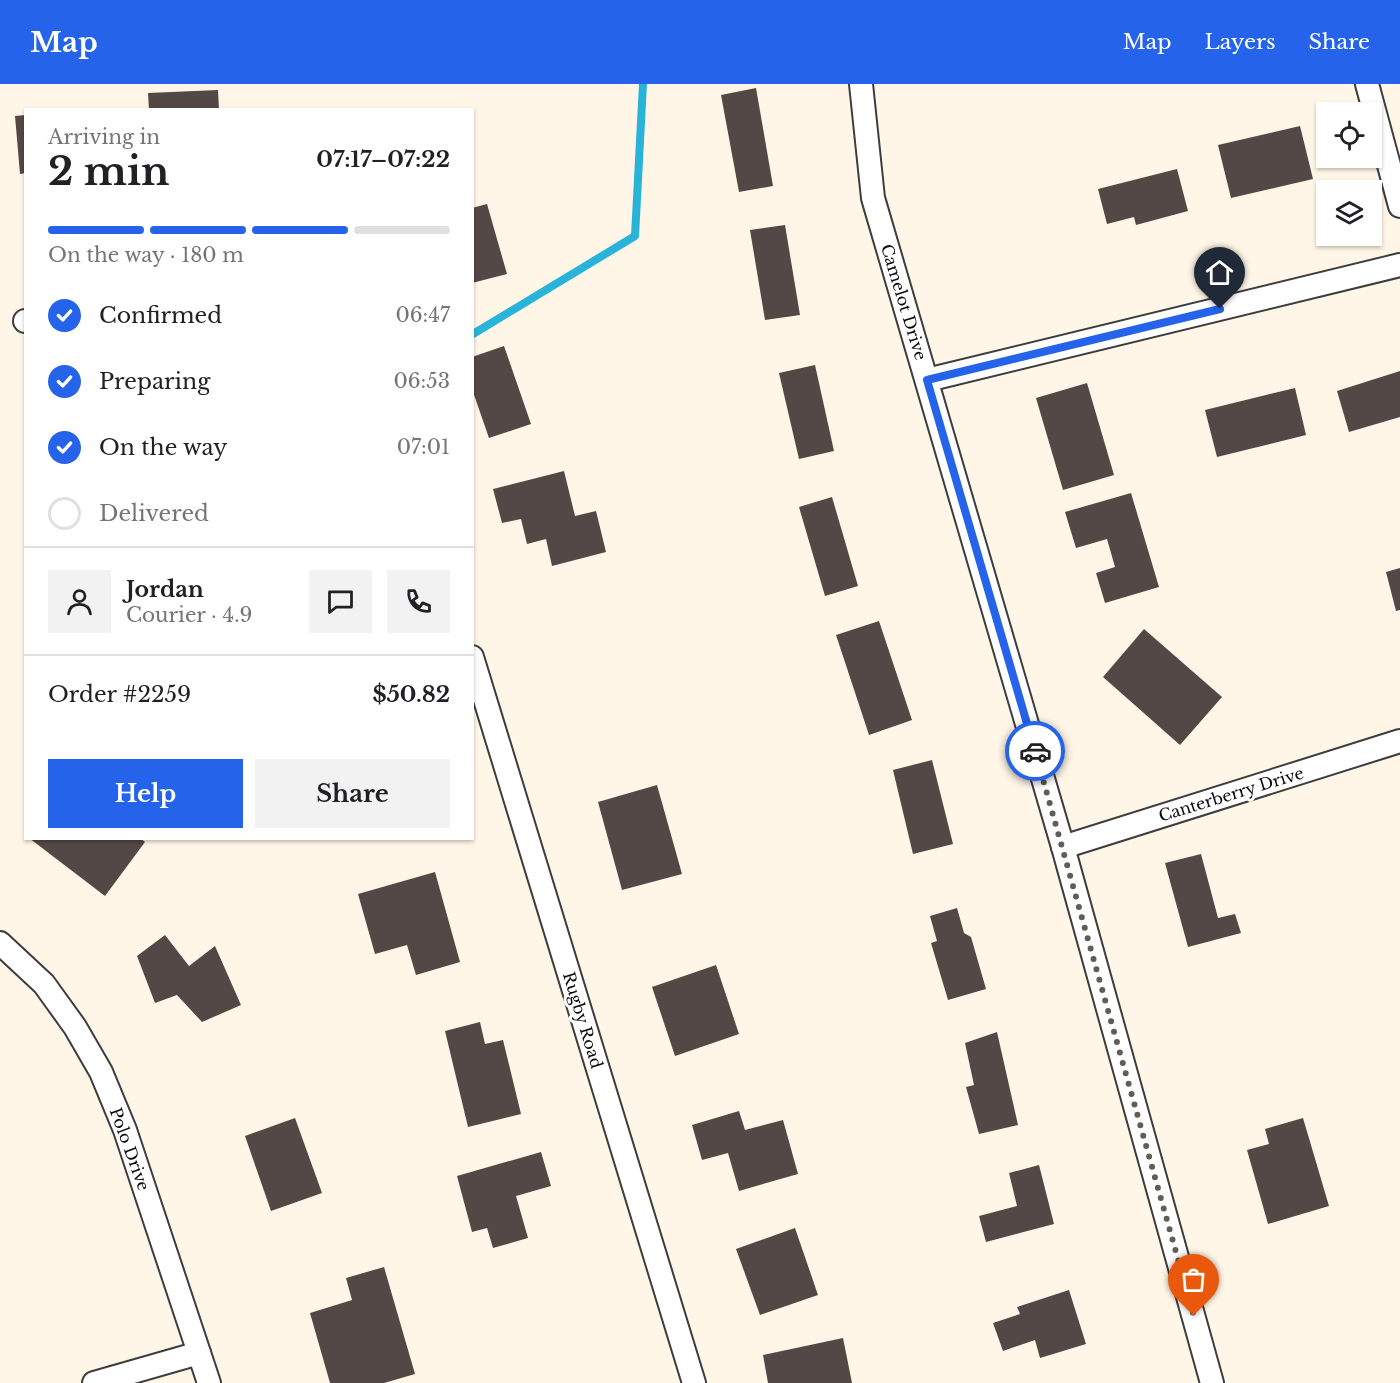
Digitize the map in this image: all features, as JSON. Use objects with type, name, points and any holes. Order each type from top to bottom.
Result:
[{"type":"street","name":"Camelot Drive","points":[[861,84],[873,198],[1062,847],[1212,1383]]},
{"type":"street","points":[[1367,84],[1400,206]]},
{"type":"street","points":[[927,380],[1400,265]]},
{"type":"street","name":"Rugby Road","points":[[474,664],[694,1383]]},
{"type":"street","name":"Canterberry Drive","points":[[1062,847],[1400,741]]},
{"type":"street","name":"Polo Drive","points":[[0,943],[44,984],[75,1027],[100,1072],[125,1130],[209,1383]]},
{"type":"street","points":[[94,1383],[199,1353]]},
{"type":"building","points":[[756,88],[773,186],[739,192],[721,95]]},
{"type":"building","points":[[218,90],[219,108],[149,108],[148,93]]},
{"type":"building","points":[[24,115],[24,173],[20,174],[15,116]]},
{"type":"building","points":[[1300,126],[1313,179],[1231,198],[1218,145]]},
{"type":"building","points":[[1177,169],[1188,211],[1136,225],[1134,217],[1107,224],[1098,189]]},
{"type":"building","points":[[487,204],[507,274],[474,282],[474,207]]},
{"type":"building","points":[[785,225],[800,315],[765,320],[750,230]]},
{"type":"building","points":[[504,346],[531,424],[489,438],[474,395],[474,356]]},
{"type":"building","points":[[815,365],[834,451],[799,459],[779,373]]},
{"type":"building","points":[[1400,371],[1400,417],[1349,432],[1337,391]]},
{"type":"building","points":[[1087,383],[1114,475],[1063,490],[1036,398]]},
{"type":"building","points":[[1295,388],[1306,435],[1217,457],[1205,410]]},
{"type":"building","points":[[564,471],[575,516],[596,511],[606,552],[552,566],[546,539],[527,544],[521,519],[502,523],[493,489]]},
{"type":"building","points":[[1131,493],[1159,587],[1105,603],[1096,573],[1115,567],[1107,539],[1076,548],[1065,512]]},
{"type":"building","points":[[832,497],[858,586],[825,596],[799,507]]},
{"type":"building","points":[[1400,568],[1400,610],[1396,611],[1386,572]]},
{"type":"building","points":[[879,621],[912,720],[869,735],[836,635]]},
{"type":"building","points":[[1144,629],[1222,697],[1180,745],[1103,677]]},
{"type":"building","points":[[932,760],[953,844],[913,854],[893,770]]},
{"type":"building","points":[[657,785],[682,874],[622,890],[598,802]]},
{"type":"building","points":[[32,840],[142,840],[145,842],[105,896]]},
{"type":"building","points":[[1201,854],[1218,918],[1235,914],[1241,933],[1188,947],[1165,863]]},
{"type":"building","points":[[435,872],[460,962],[416,975],[407,945],[375,954],[358,894]]},
{"type":"building","points":[[957,908],[964,933],[971,937],[986,989],[948,1000],[931,943],[937,941],[930,916]]},
{"type":"building","points":[[165,935],[189,966],[215,946],[241,1005],[202,1022],[177,995],[155,1003],[137,956]]},
{"type":"building","points":[[716,965],[739,1034],[675,1056],[652,987]]},
{"type":"building","points":[[480,1022],[485,1044],[503,1040],[521,1114],[468,1127],[445,1031]]},
{"type":"building","points":[[997,1032],[1018,1125],[979,1134],[966,1087],[974,1085],[965,1043]]},
{"type":"building","points":[[739,1111],[745,1130],[783,1120],[798,1174],[739,1191],[728,1153],[702,1160],[692,1125]]},
{"type":"building","points":[[295,1118],[322,1193],[271,1211],[245,1136]]},
{"type":"building","points":[[1303,1118],[1329,1206],[1268,1224],[1247,1150],[1269,1144],[1265,1129]]},
{"type":"building","points":[[541,1152],[551,1186],[516,1196],[528,1238],[493,1248],[487,1228],[472,1232],[457,1176]]},
{"type":"building","points":[[1039,1165],[1054,1224],[986,1242],[979,1216],[1017,1206],[1009,1173]]},
{"type":"building","points":[[795,1228],[818,1295],[760,1315],[736,1249]]},
{"type":"building","points":[[384,1267],[415,1374],[384,1383],[330,1383],[310,1313],[352,1300],[346,1278]]},
{"type":"building","points":[[1069,1290],[1086,1344],[1040,1358],[1035,1340],[1003,1351],[993,1323],[1020,1314],[1017,1307]]},
{"type":"building","points":[[843,1338],[852,1383],[768,1383],[763,1355]]},
{"type":"waterway","points":[[474,333],[635,236],[643,84]]},
{"type":"way so far","points":[[1035,751],[1194,1316]]},
{"type":"route","points":[[1035,751],[927,380],[1220,309]]}]
